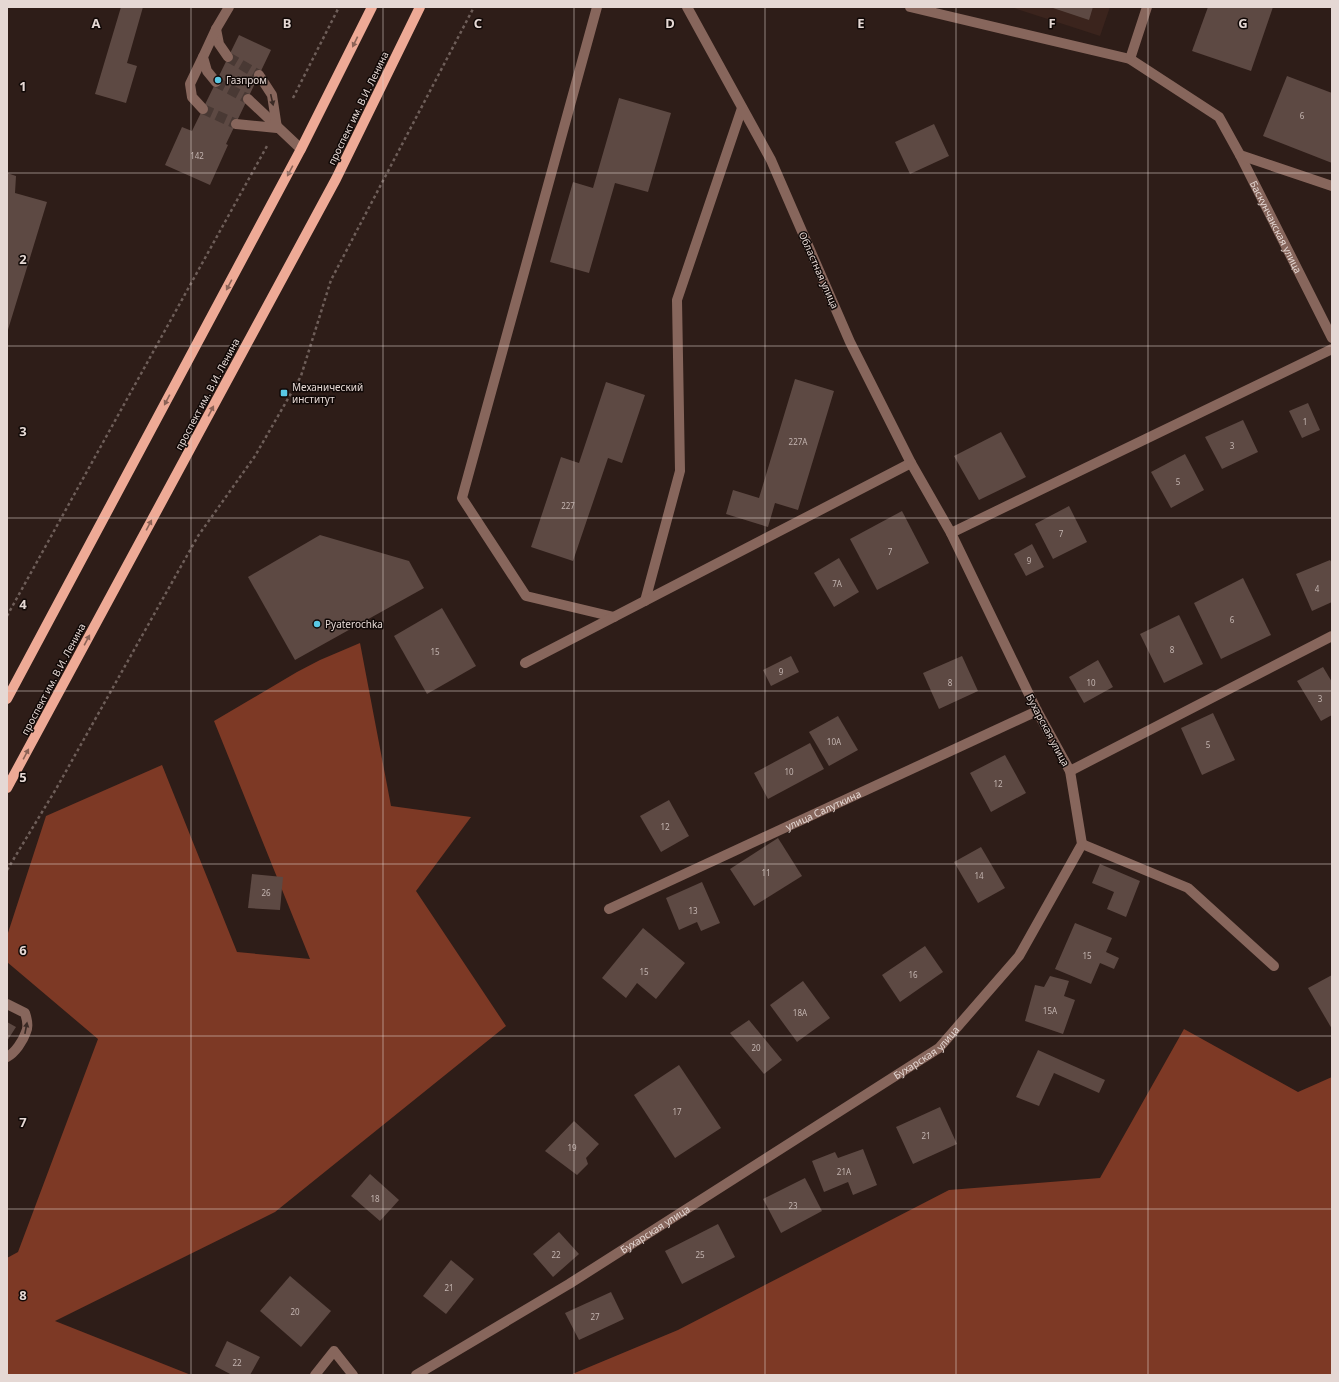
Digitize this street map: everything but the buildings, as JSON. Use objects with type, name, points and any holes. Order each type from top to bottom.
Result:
[{"type":"main road","points":[[7,699],[301,150],[372,7]]},
{"type":"main road","name":"проспект им. В.И. Ленина","points":[[7,788],[336,179],[420,7]]},
{"type":"street","points":[[203,108],[192,97],[190,84],[216,29],[229,7]]},
{"type":"street","points":[[598,7],[462,498],[526,596],[614,617]]},
{"type":"street","name":"Областная улица","points":[[687,7],[771,160],[850,342],[911,462],[951,533]]},
{"type":"street","points":[[910,7],[1130,59],[1147,7]]},
{"type":"street","points":[[216,29],[219,44],[228,57]]},
{"type":"street","points":[[203,57],[207,71],[216,82]]},
{"type":"street","name":"Баскунчакская улица","points":[[1130,59],[1219,117],[1240,155],[1332,338]]},
{"type":"street","points":[[259,75],[272,95],[277,128]]},
{"type":"street","points":[[248,99],[301,150]]},
{"type":"street","points":[[645,601],[680,471],[677,300],[742,108]]},
{"type":"street","points":[[236,124],[277,128]]},
{"type":"street","points":[[1240,155],[1332,186]]},
{"type":"street","points":[[951,533],[1332,350]]},
{"type":"street","points":[[526,663],[911,462]]},
{"type":"street","name":"Бухарская улица","points":[[416,1375],[569,1284],[939,1048],[1019,956],[1082,844],[1070,771],[1037,711],[951,533]]},
{"type":"street","points":[[1070,771],[1332,636]]},
{"type":"street","name":"улица Салуткина","points":[[609,909],[1037,711]]},
{"type":"street","points":[[1082,844],[1188,888],[1274,966]]},
{"type":"street","points":[[7,1004],[25,1013],[27,1031],[13,1054],[7,1057]]},
{"type":"street","points":[[315,1375],[334,1351],[353,1375]]},
{"type":"path","points":[[292,100],[338,7]]},
{"type":"path","points":[[7,870],[56,789],[198,536],[255,456],[301,376],[331,280],[474,7]]},
{"type":"path","points":[[7,616],[277,128]]},
{"type":"shaded area","points":[[1011,7],[1110,7],[1100,36]]},
{"type":"shaded area","points":[[360,643],[391,806],[471,817],[416,891],[506,1026],[275,1212],[55,1321],[191,1375],[7,1375],[7,1258],[18,1252],[98,1039],[7,962],[7,936],[46,816],[162,765],[237,952],[310,959],[214,721],[297,672],[320,660]]},
{"type":"shaded area","points":[[1184,1029],[1298,1092],[1332,1077],[1332,1375],[570,1375],[678,1330],[949,1190],[1100,1178]]},
{"type":"tunnel","points":[[228,57],[259,75]]},
{"type":"tunnel","points":[[216,82],[248,99]]},
{"type":"tunnel","points":[[203,109],[236,124]]},
{"type":"place","name":"Газпром","points":[[218,80]]},
{"type":"place","name":"Механический институт","points":[[284,393]]},
{"type":"place","name":"Pyaterochka","points":[[317,624]]}]
